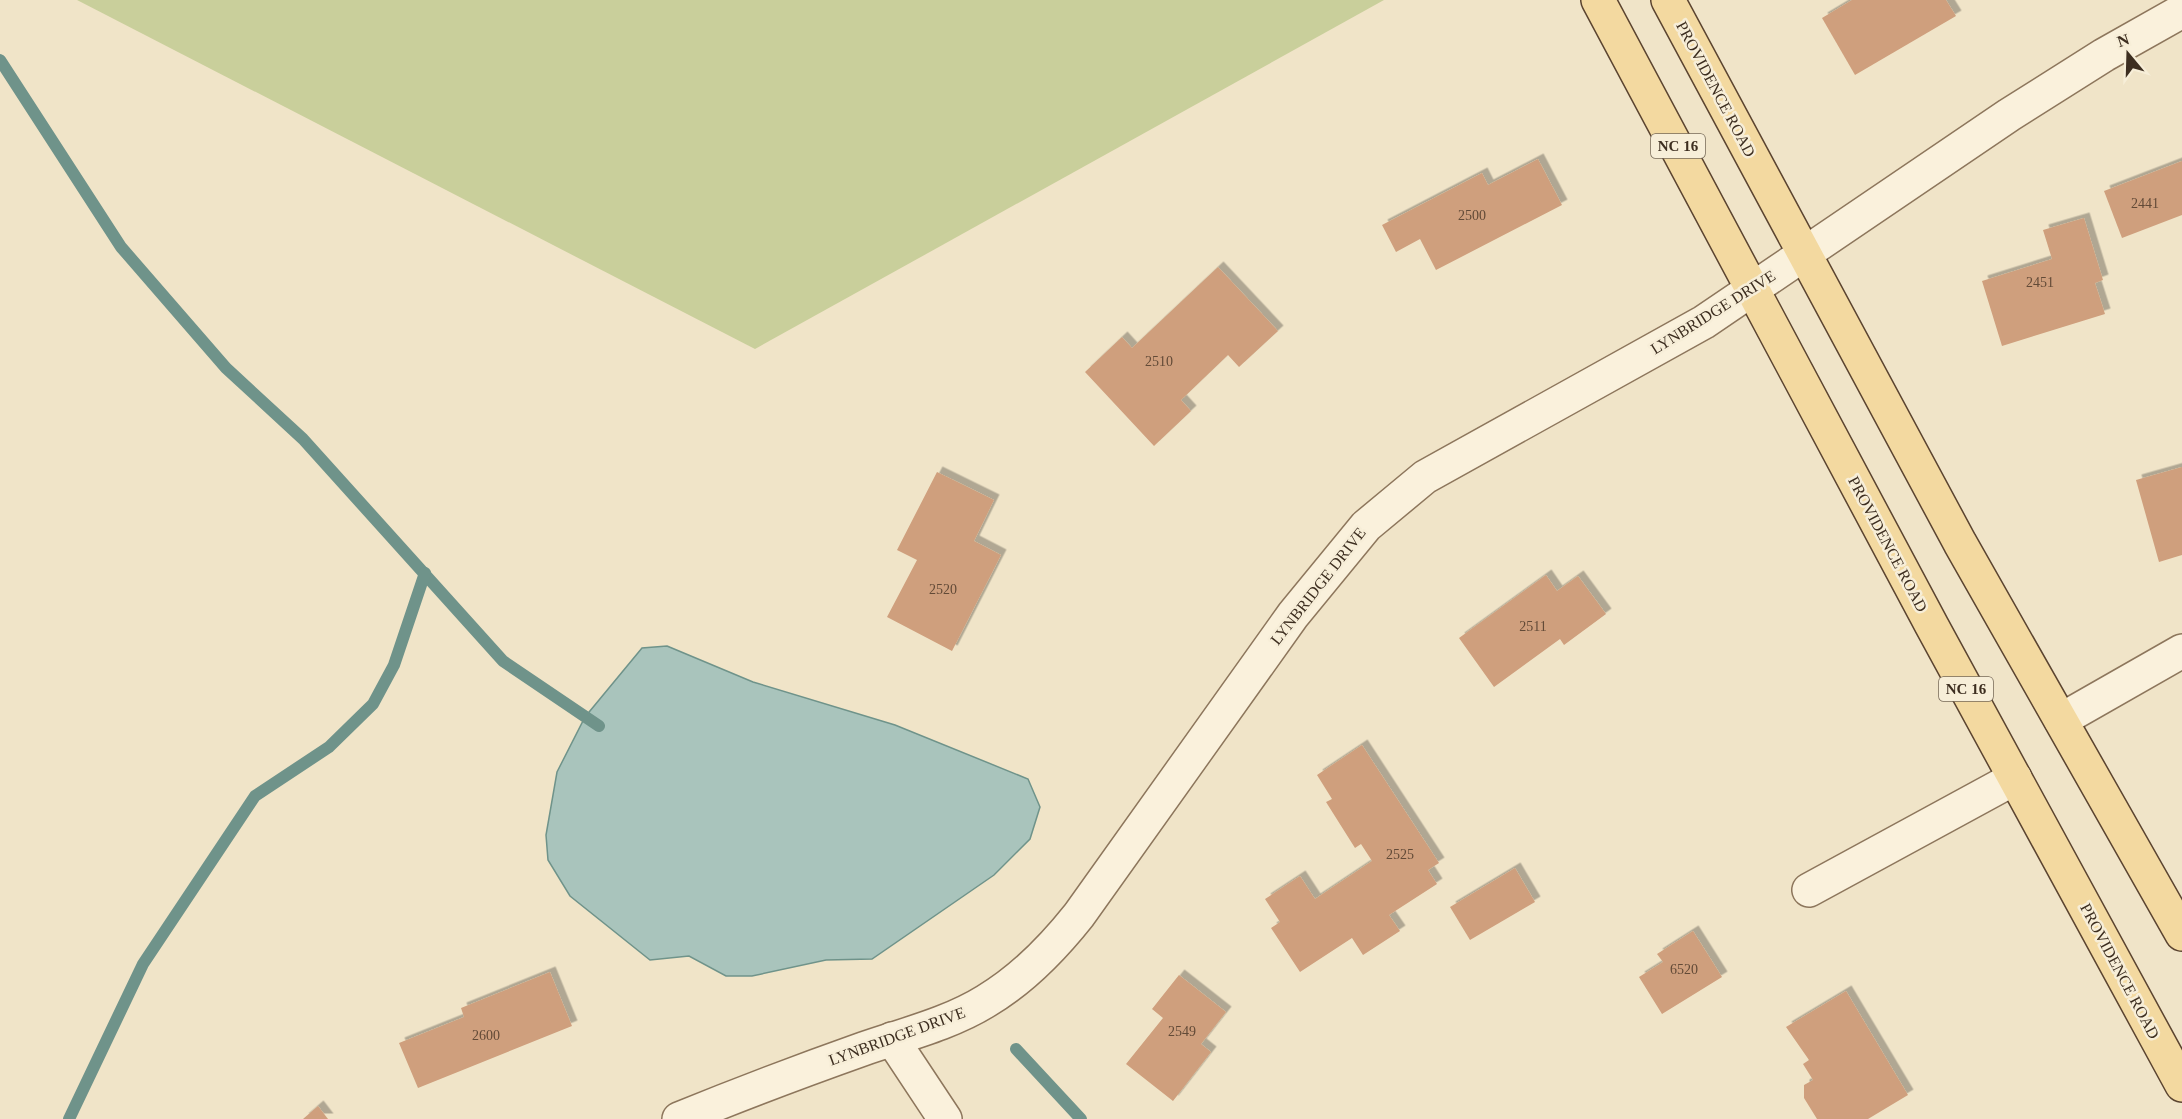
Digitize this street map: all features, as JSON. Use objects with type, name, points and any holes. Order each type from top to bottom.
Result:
[{"type":"main road","name":"PROVIDENCE ROAD","points":[[1598,0],[2182,1086]]},
{"type":"main road","name":"PROVIDENCE ROAD","points":[[1668,0],[1960,543],[2182,934]]},
{"type":"street","name":"LYNBRIDGE DRIVE","points":[[679,1119],[759,1086],[939,1023],[985,1002],[1025,974],[1058,941],[1293,615],[1366,526],[1425,477],[1704,322],[2019,109],[2104,55],[2182,12]]},
{"type":"street","points":[[2061,720],[2182,651]]},
{"type":"street","points":[[1809,890],[2015,778]]},
{"type":"street","points":[[892,1039],[945,1119]]},
{"type":"green space","points":[[77,0],[1384,0],[755,349]]},
{"type":"water","points":[[667,646],[753,682],[895,725],[1028,779],[1040,807],[1030,839],[994,875],[872,959],[826,960],[752,976],[726,976],[689,956],[650,960],[570,896],[548,860],[546,835],[557,772],[585,717],[642,648]]},
{"type":"building","points":[[1852,0],[1946,0],[1956,16],[1855,75],[1822,18]]},
{"type":"building","points":[[1538,159],[1562,205],[1436,270],[1420,239],[1396,252],[1382,225],[1482,173],[1488,185]]},
{"type":"building","points":[[2182,161],[2182,215],[2122,238],[2104,191]]},
{"type":"building","points":[[2084,218],[2103,280],[2095,283],[2105,314],[2002,346],[1982,281],[2052,259],[2043,230]]},
{"type":"building","points":[[1218,267],[1278,331],[1239,367],[1228,355],[1181,400],[1191,411],[1154,446],[1085,372],[1122,337],[1132,348]]},
{"type":"building","points":[[2182,467],[2182,555],[2159,562],[2136,480]]},
{"type":"building","points":[[937,472],[994,500],[974,541],[1001,555],[952,651],[887,617],[917,560],[897,550]]},
{"type":"building","points":[[1546,575],[1557,591],[1578,576],[1606,614],[1564,645],[1560,639],[1494,687],[1459,638]]},
{"type":"building","points":[[1362,745],[1439,863],[1428,870],[1437,884],[1389,915],[1400,931],[1363,955],[1352,938],[1300,972],[1271,928],[1280,922],[1265,899],[1300,876],[1315,899],[1372,861],[1361,844],[1355,848],[1326,802],[1332,799],[1317,775]]},
{"type":"building","points":[[1515,868],[1535,902],[1470,940],[1450,907]]},
{"type":"building","points":[[1693,931],[1722,977],[1662,1014],[1639,977],[1663,962],[1657,954]]},
{"type":"building","points":[[550,972],[572,1026],[418,1088],[399,1043],[464,1017],[461,1008]]},
{"type":"building","points":[[1179,975],[1226,1012],[1201,1044],[1211,1052],[1173,1101],[1126,1064],[1163,1018],[1152,1009]]},
{"type":"building","points":[[1846,991],[1908,1095],[1868,1119],[1817,1119],[1804,1098],[1804,1085],[1813,1080],[1803,1064],[1809,1060],[1786,1027]]},
{"type":"building","points":[[318,1106],[328,1119],[303,1119]]},
{"type":"waterway","points":[[0,60],[121,247],[226,368],[303,439],[503,661],[599,726]]},
{"type":"waterway","points":[[69,1119],[143,964],[255,796],[329,747],[373,704],[394,665],[425,573]]},
{"type":"waterway","points":[[1016,1049],[1081,1119]]}]
